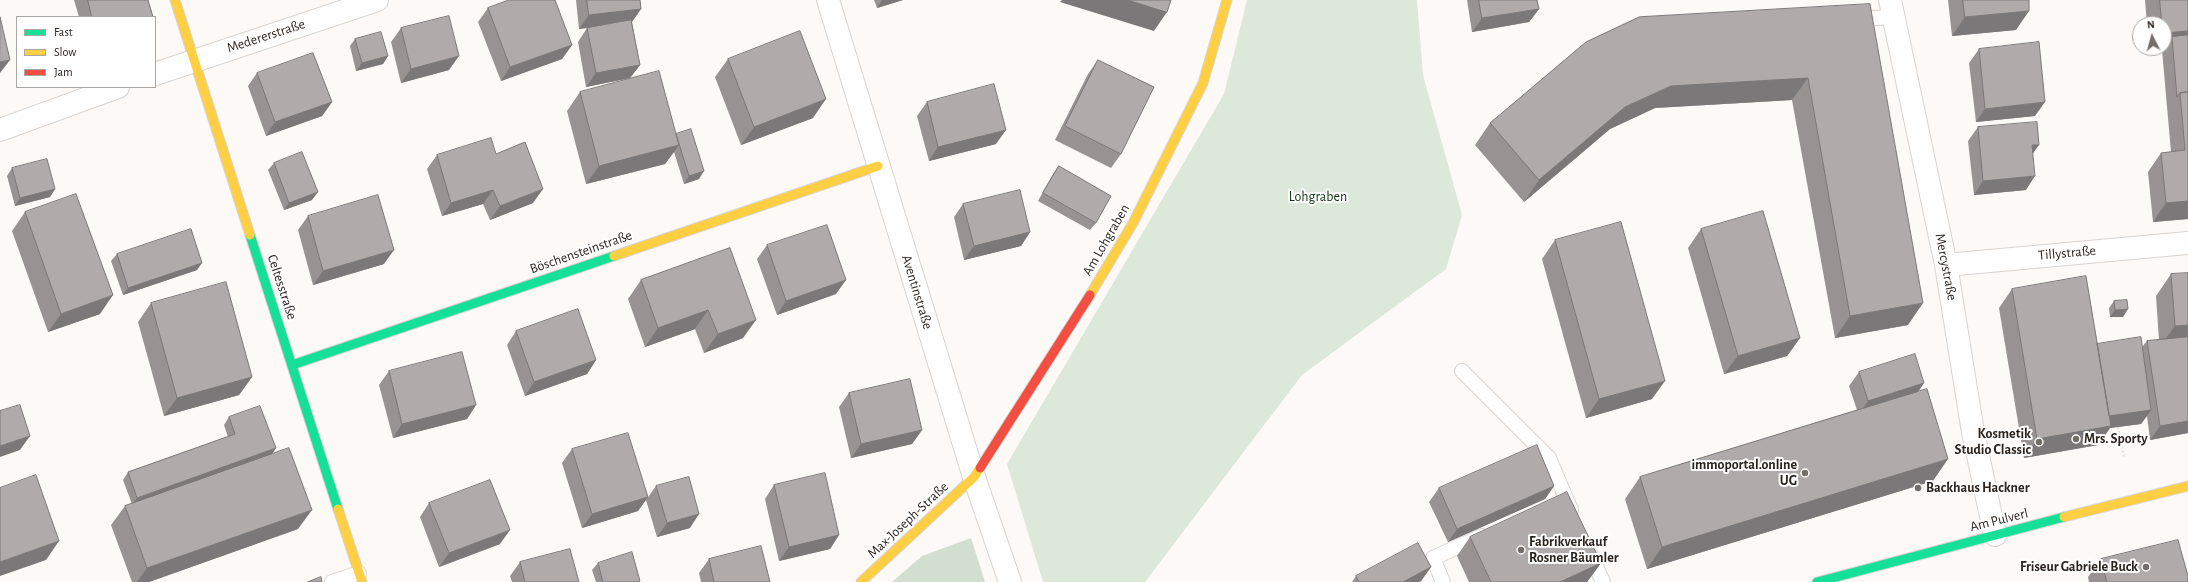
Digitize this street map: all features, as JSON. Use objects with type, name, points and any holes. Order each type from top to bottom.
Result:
[{"type":"street","name":"Celtesstraße","points":[[175,0],[360,578]]},
{"type":"street","name":"Medererstraße","points":[[156,74],[194,59],[377,0]]},
{"type":"street","name":"Aventinstraße","points":[[828,0],[974,477],[1010,582]]},
{"type":"street","name":"Am Lohgraben","points":[[974,477],[1063,340],[1133,223],[1203,83],[1228,0]]},
{"type":"street","name":"Mercystraße","points":[[1892,8],[1946,264],[1973,432],[1995,535]]},
{"type":"street","points":[[0,130],[115,88]]},
{"type":"street","name":"Böschensteinstraße","points":[[292,365],[878,166]]},
{"type":"street","name":"Tillystraße","points":[[1946,264],[2188,243]]},
{"type":"street","name":"Max-Joseph-Straße","points":[[861,582],[974,477]]},
{"type":"street","name":"Am Pulverl","points":[[1817,582],[2188,486]]},
{"type":"lane","points":[[1840,20],[1892,8]]},
{"type":"lane","points":[[1462,371],[1549,458],[1578,526]]},
{"type":"lane","points":[[1552,504],[1566,498]]},
{"type":"lane","points":[[1442,582],[1434,558],[1496,530]]},
{"type":"lane","points":[[1584,540],[1603,582]]},
{"type":"lane","points":[[332,582],[360,578]]},
{"type":"path","points":[[2118,427],[2124,458]]},
{"type":"green space","name":"Lohgraben","points":[[1247,0],[1417,0],[1423,75],[1462,215],[1446,269],[1302,375],[1145,582],[1043,582],[1007,464],[1224,94]]},
{"type":"green space","points":[[971,538],[985,582],[892,582],[922,556]]},
{"type":"building","points":[[88,0],[148,0],[153,16],[92,16]]},
{"type":"building","points":[[509,0],[555,0],[572,45],[510,67],[488,8]]},
{"type":"building","points":[[587,0],[640,0],[641,9],[589,15]]},
{"type":"building","points":[[1128,0],[1171,0],[1167,12]]},
{"type":"building","points":[[1479,0],[1537,0],[1539,9],[1482,18]]},
{"type":"building","points":[[1963,0],[2029,0],[2029,11],[1965,17]]},
{"type":"building","points":[[2160,0],[2188,0],[2188,31],[2172,32],[2172,16],[2161,16]]},
{"type":"building","points":[[1870,4],[1923,303],[1850,316],[1808,78],[1671,86],[1625,107],[1539,180],[1490,123],[1586,42],[1639,17]]},
{"type":"building","points":[[449,16],[459,56],[411,69],[401,28]]},
{"type":"building","points":[[0,17],[10,60],[0,62]]},
{"type":"building","points":[[631,20],[640,65],[596,73],[587,28]]},
{"type":"building","points":[[800,31],[826,99],[754,127],[728,59]]},
{"type":"building","points":[[381,32],[388,56],[362,63],[355,39]]},
{"type":"building","points":[[2188,35],[2188,92],[2180,93],[2177,97],[2172,37]]},
{"type":"building","points":[[2039,42],[2045,102],[1985,109],[1979,49]]},
{"type":"building","points":[[313,53],[332,102],[275,122],[257,73]]},
{"type":"building","points":[[1098,60],[1154,87],[1121,154],[1065,126]]},
{"type":"building","points":[[659,71],[679,145],[599,166],[580,92]]},
{"type":"building","points":[[994,84],[1006,130],[938,147],[927,102]]},
{"type":"building","points":[[2188,92],[2188,201],[2166,203],[2161,153],[2185,150],[2180,93]]},
{"type":"building","points":[[2037,122],[2039,145],[2032,145],[2035,176],[1983,181],[1978,127]]},
{"type":"building","points":[[691,129],[704,171],[689,176],[676,134]]},
{"type":"building","points":[[491,138],[496,154],[525,142],[543,189],[500,206],[493,190],[451,203],[437,155]]},
{"type":"building","points":[[302,152],[318,192],[289,203],[274,163]]},
{"type":"building","points":[[47,159],[55,189],[20,198],[12,168]]},
{"type":"building","points":[[1059,166],[1111,196],[1096,223],[1043,193]]},
{"type":"building","points":[[1020,190],[1030,232],[974,246],[963,204]]},
{"type":"building","points":[[76,194],[113,295],[61,314],[25,212]]},
{"type":"building","points":[[378,195],[394,250],[323,271],[308,216]]},
{"type":"building","points":[[1763,211],[1800,338],[1738,356],[1701,229]]},
{"type":"building","points":[[1621,222],[1665,381],[1599,399],[1555,240]]},
{"type":"building","points":[[827,225],[846,280],[786,301],[767,245]]},
{"type":"building","points":[[191,229],[202,263],[128,288],[117,254]]},
{"type":"building","points":[[730,248],[756,320],[718,334],[708,310],[658,328],[641,280]]},
{"type":"building","points":[[2188,273],[2188,325],[2175,326],[2171,274]]},
{"type":"building","points":[[2086,276],[2111,426],[2037,439],[2012,289]]},
{"type":"building","points":[[226,282],[252,377],[177,398],[151,303]]},
{"type":"building","points":[[2127,300],[2128,309],[2115,310],[2114,301]]},
{"type":"building","points":[[578,309],[596,360],[534,382],[516,331]]},
{"type":"building","points":[[2141,337],[2151,410],[2109,416],[2097,344]]},
{"type":"building","points":[[2188,337],[2188,421],[2160,426],[2147,341]]},
{"type":"building","points":[[462,352],[476,405],[402,424],[389,371]]},
{"type":"building","points":[[1915,354],[1924,383],[1868,401],[1859,372]]},
{"type":"building","points":[[910,379],[922,430],[861,444],[849,393]]},
{"type":"building","points":[[1927,389],[1948,459],[1662,547],[1640,477]]},
{"type":"building","points":[[20,405],[30,436],[0,446],[0,411]]},
{"type":"building","points":[[260,406],[276,448],[137,498],[128,472],[235,434],[229,417]]},
{"type":"building","points":[[628,433],[648,497],[592,514],[572,449]]},
{"type":"building","points":[[1537,445],[1554,486],[1457,529],[1439,488]]},
{"type":"building","points":[[289,448],[312,510],[147,568],[125,506]]},
{"type":"building","points":[[825,473],[839,535],[789,547],[774,485]]},
{"type":"building","points":[[36,475],[59,541],[0,562],[0,488]]},
{"type":"building","points":[[689,477],[699,514],[667,523],[656,486]]},
{"type":"building","points":[[490,480],[510,530],[449,553],[429,503]]},
{"type":"building","name":"Fabrikverkauf Rosner Bäumler","points":[[1567,492],[1601,563],[1560,582],[1491,582],[1470,537]]},
{"type":"building","points":[[2178,540],[2188,576],[2188,582],[2107,582],[2101,559]]},
{"type":"building","points":[[1418,543],[1431,567],[1403,582],[1359,582],[1356,576]]},
{"type":"building","points":[[761,546],[770,582],[714,582],[709,559]]},
{"type":"building","points":[[570,549],[579,582],[525,582],[520,562]]},
{"type":"building","points":[[632,552],[640,581],[603,582],[598,563]]},
{"type":"building","points":[[321,577],[322,582],[308,582]]},
{"type":"traffic: fast","points":[[250,235],[338,509]]},
{"type":"traffic: fast","points":[[292,365],[614,256]]},
{"type":"traffic: fast","points":[[1817,582],[2064,517]]},
{"type":"traffic: slow","points":[[175,0],[250,235]]},
{"type":"traffic: slow","points":[[1090,295],[1133,223],[1203,83],[1227,0]]},
{"type":"traffic: slow","points":[[614,256],[878,166]]},
{"type":"traffic: slow","points":[[861,582],[974,477],[980,468]]},
{"type":"traffic: slow","points":[[2064,517],[2188,486]]},
{"type":"traffic: slow","points":[[338,509],[362,582]]},
{"type":"traffic: jam","points":[[980,468],[1090,295]]},
{"type":"place","name":"Mrs. Sporty","points":[[2076,439]]},
{"type":"place","name":"Kosmetik Studio Classic","points":[[2039,442]]},
{"type":"place","name":"immoportal.online UG","points":[[1805,473]]},
{"type":"place","name":"Backhaus Hackner","points":[[1918,488]]},
{"type":"place","name":"Fabrikverkauf Rosner Bäumler","points":[[1521,550]]},
{"type":"place","name":"Friseur Gabriele Buck","points":[[2146,567]]}]
